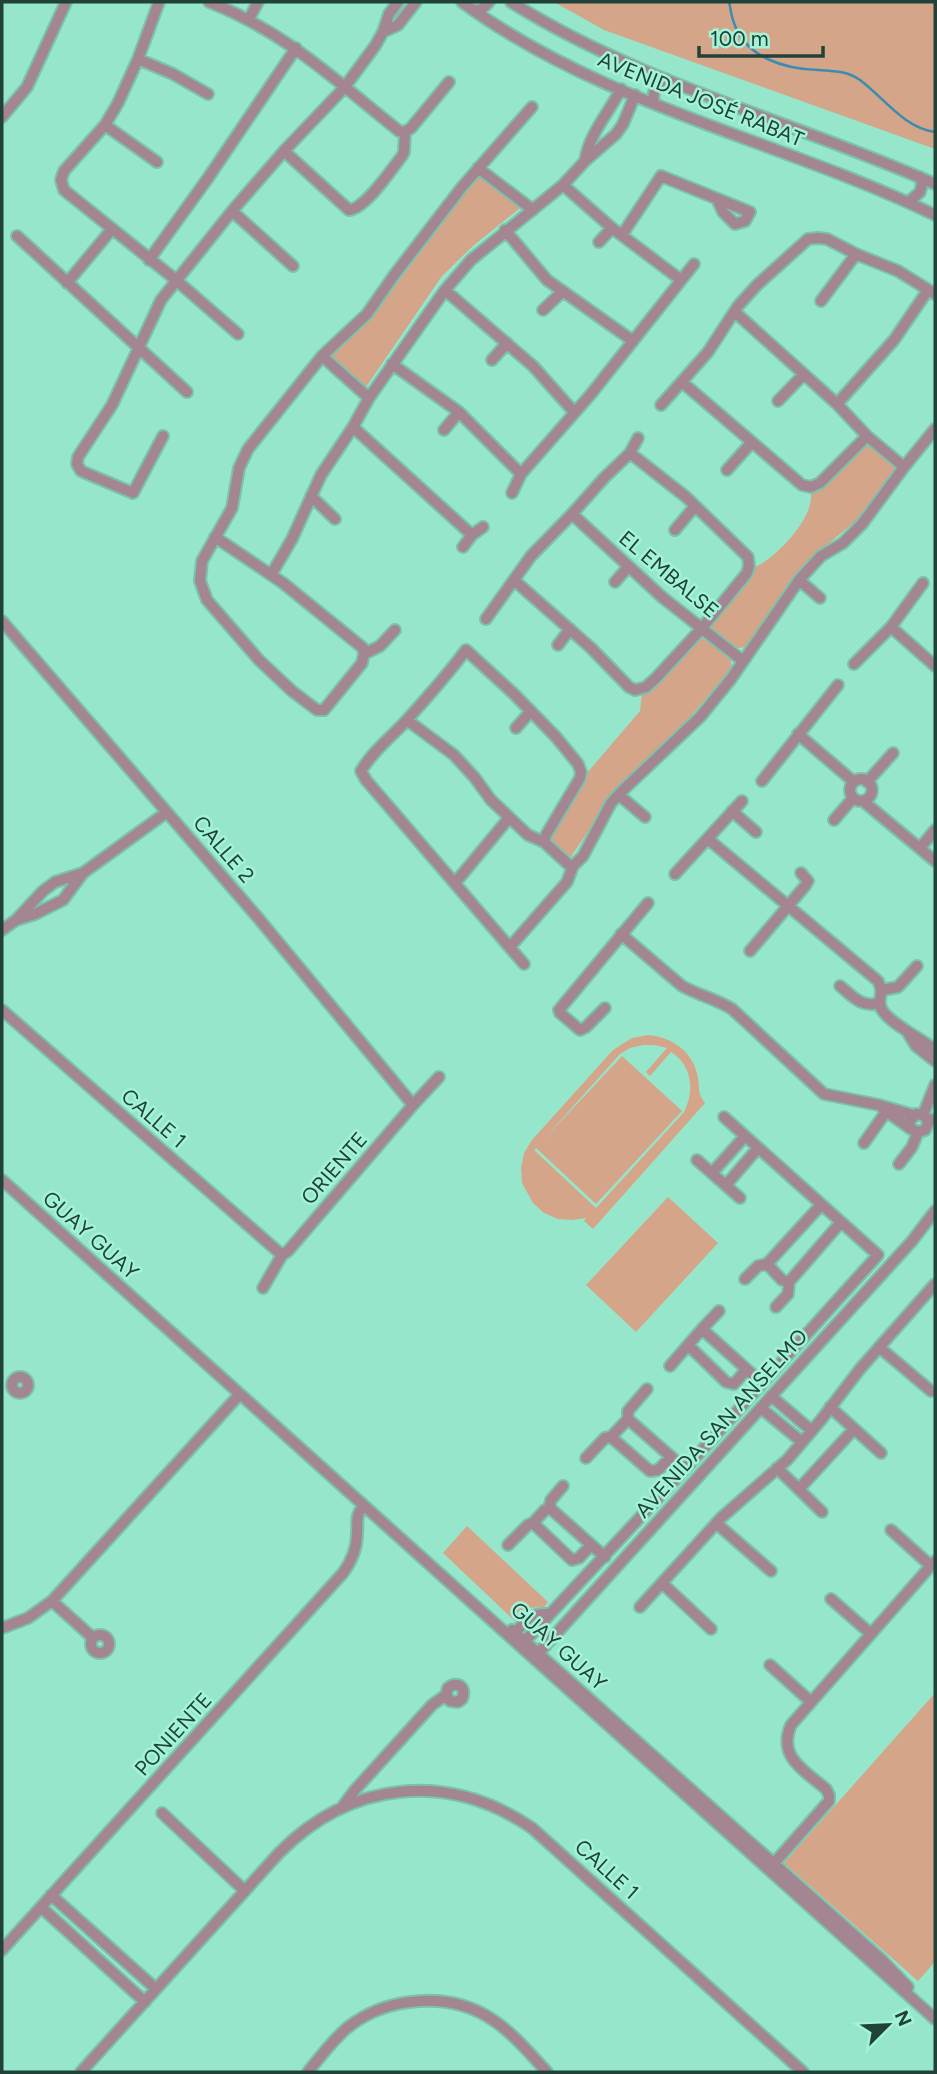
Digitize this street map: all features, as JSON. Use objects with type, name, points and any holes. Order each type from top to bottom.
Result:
[{"type":"street","points":[[2,117],[27,87],[66,2]]},
{"type":"street","points":[[159,2],[118,103],[105,125],[64,171],[61,180],[64,190],[239,334]]},
{"type":"street","points":[[209,2],[248,19],[296,48],[400,131],[405,132],[411,128],[449,82]]},
{"type":"street","points":[[248,19],[258,2]]},
{"type":"street","points":[[163,436],[133,493],[81,471],[78,467],[78,457],[112,405],[161,300],[232,211],[344,88],[383,32],[386,20],[398,2]]},
{"type":"street","points":[[383,32],[398,24],[416,2]]},
{"type":"street","name":"AVENIDA JOSÉ RABAT","points":[[462,2],[546,54],[654,104],[908,202],[935,215]]},
{"type":"street","points":[[475,11],[482,9],[489,2]]},
{"type":"street","name":"AVENIDA JOSÉ RABAT","points":[[511,2],[580,40],[667,79],[935,184]]},
{"type":"street","points":[[149,260],[296,48]]},
{"type":"street","points":[[138,59],[173,74],[208,94]]},
{"type":"street","points":[[654,104],[653,93],[656,87],[667,79]]},
{"type":"street","points":[[585,161],[587,146],[594,132],[611,109],[621,89]]},
{"type":"street","points":[[271,575],[292,539],[321,475],[369,398],[445,290],[471,260],[563,185],[616,134],[635,95]]},
{"type":"street","points":[[395,630],[380,646],[365,654],[362,663],[326,708],[322,711],[314,709],[259,660],[226,624],[204,594],[200,568],[204,556],[232,508],[237,475],[244,455],[322,356],[367,314],[478,168],[532,107]]},
{"type":"street","points":[[105,125],[157,162]]},
{"type":"street","points":[[284,151],[349,210],[365,201],[402,156],[405,132]]},
{"type":"street","points":[[478,168],[533,210]]},
{"type":"street","points":[[599,243],[617,231],[661,176],[717,199]]},
{"type":"street","points":[[908,202],[917,197],[921,190],[920,177]]},
{"type":"street","points":[[563,185],[681,280]]},
{"type":"street","points":[[232,211],[293,266]]},
{"type":"street","points":[[67,283],[112,229]]},
{"type":"street","points":[[505,230],[547,280],[633,341]]},
{"type":"street","points":[[17,236],[187,392]]},
{"type":"street","points":[[661,405],[708,352],[757,285],[808,239],[818,238],[827,239],[898,271],[932,292],[837,404]]},
{"type":"street","points":[[821,300],[856,254]]},
{"type":"street","points":[[512,493],[521,474],[591,394],[694,264]]},
{"type":"street","points":[[445,290],[533,366],[574,412]]},
{"type":"street","points":[[544,310],[562,292]]},
{"type":"street","points":[[735,312],[837,404],[867,436],[904,467]]},
{"type":"street","points":[[492,360],[507,343]]},
{"type":"street","points":[[322,356],[369,398]]},
{"type":"street","points":[[392,364],[459,412],[521,474]]},
{"type":"street","points":[[778,401],[804,374]]},
{"type":"street","points":[[682,382],[807,487],[820,483],[867,436]]},
{"type":"street","points":[[444,430],[459,412]]},
{"type":"street","points":[[353,427],[472,535]]},
{"type":"street","points":[[510,947],[566,884],[573,866],[583,856],[611,803],[699,717],[731,679],[799,580],[821,556],[862,524],[935,429]]},
{"type":"street","points":[[486,620],[531,556],[630,453],[638,438]]},
{"type":"street","points":[[727,470],[752,442]]},
{"type":"street","points":[[515,581],[570,629],[629,687],[638,690],[649,686],[702,628],[743,578],[750,566],[746,554],[695,506],[630,453]]},
{"type":"street","points":[[311,496],[335,519]]},
{"type":"street","points":[[675,530],[695,506]]},
{"type":"street","name":"EL EMBALSE","points":[[572,514],[662,597],[743,661]]},
{"type":"street","points":[[463,547],[472,535],[483,527]]},
{"type":"street","points":[[215,537],[271,575],[360,645],[365,654]]},
{"type":"street","points":[[615,582],[628,567]]},
{"type":"street","points":[[799,580],[820,598]]},
{"type":"street","points":[[854,664],[891,627],[923,583]]},
{"type":"street","name":"CALLE 2","points":[[2,621],[259,919],[413,1105]]},
{"type":"street","points":[[891,627],[935,666]]},
{"type":"street","points":[[558,645],[570,629]]},
{"type":"street","points":[[524,964],[361,771],[466,650],[531,711],[578,764],[580,778],[544,842]]},
{"type":"street","points":[[762,781],[838,685]]},
{"type":"street","points":[[516,728],[531,711]]},
{"type":"street","points":[[407,720],[454,755],[491,800],[528,835],[544,842],[573,866]]},
{"type":"street","points":[[798,734],[854,782]]},
{"type":"street","points":[[867,782],[892,753]]},
{"type":"street","points":[[834,820],[858,799],[869,797],[872,791],[867,782],[854,782],[850,788],[858,799],[935,862]]},
{"type":"street","points":[[619,795],[645,817]]},
{"type":"street","points":[[675,874],[743,801]]},
{"type":"street","points":[[733,811],[757,832]]},
{"type":"street","points":[[2,930],[55,882],[83,873],[167,812]]},
{"type":"street","points":[[455,883],[509,818]]},
{"type":"street","points":[[920,848],[935,830]]},
{"type":"street","points":[[708,839],[878,981],[882,990],[880,1003],[884,1013],[935,1050]]},
{"type":"street","points":[[16,920],[36,914],[64,900],[83,873]]},
{"type":"street","points":[[751,951],[808,881],[801,873]]},
{"type":"street","points":[[606,1007],[580,1030],[559,1010],[649,902]]},
{"type":"street","points":[[621,934],[682,986],[732,1009],[824,1094],[883,1109],[923,1124]]},
{"type":"street","points":[[882,990],[898,987],[917,966]]},
{"type":"street","points":[[840,986],[860,1003],[880,1003]]},
{"type":"street","name":"CALLE 1","points":[[2,1010],[282,1255]]},
{"type":"street","points":[[908,1033],[916,1046],[935,1061]]},
{"type":"street","name":"ORIENTE","points":[[263,1288],[282,1255],[439,1077]]},
{"type":"street","points":[[899,1164],[912,1147],[923,1124],[935,1085]]},
{"type":"street","points":[[864,1143],[883,1109]]},
{"type":"street","points":[[525,1642],[878,1255],[724,1117]]},
{"type":"street","points":[[712,1173],[745,1136]]},
{"type":"street","points":[[726,1185],[758,1148]]},
{"type":"street","points":[[697,1160],[740,1198]]},
{"type":"street","name":"GUAY GUAY","points":[[2,1180],[239,1395],[283,1430]]},
{"type":"street","points":[[745,1279],[758,1266],[767,1264],[821,1205]]},
{"type":"street","name":"AVENIDA SAN ANSELMO","points":[[536,1656],[912,1241],[935,1212]]},
{"type":"street","points":[[776,1307],[788,1294],[789,1282],[841,1222]]},
{"type":"street","points":[[767,1264],[782,1280],[789,1282]]},
{"type":"street","points":[[640,1606],[716,1523],[802,1442],[844,1388],[935,1284]]},
{"type":"street","points":[[670,1366],[719,1311]]},
{"type":"street","name":"GUAY GUAY","points":[[154,1318],[190,1343],[369,1508],[525,1642],[536,1656]]},
{"type":"street","points":[[702,1329],[762,1383]]},
{"type":"street","points":[[688,1345],[726,1382],[734,1384],[746,1370]]},
{"type":"street","points":[[880,1348],[932,1391]]},
{"type":"street","points":[[2,1379],[12,1388]]},
{"type":"street","points":[[586,1458],[628,1419],[628,1411],[647,1389]]},
{"type":"street","points":[[2,1628],[28,1618],[52,1601],[239,1395]]},
{"type":"street","points":[[771,1396],[812,1431]]},
{"type":"street","points":[[830,1407],[881,1453]]},
{"type":"street","points":[[761,1408],[802,1442]]},
{"type":"street","points":[[628,1419],[685,1469]]},
{"type":"street","points":[[799,1489],[854,1429]]},
{"type":"street","points":[[611,1437],[650,1471],[658,1470],[671,1457]]},
{"type":"street","points":[[777,1468],[822,1512]]},
{"type":"street","points":[[549,1509],[551,1500],[563,1486]]},
{"type":"street","name":"PONIENTE","points":[[2,1950],[338,1579],[353,1555],[369,1508]]},
{"type":"street","points":[[549,1509],[605,1557]]},
{"type":"street","points":[[508,1545],[528,1524],[549,1509]]},
{"type":"street","points":[[533,1523],[572,1560],[579,1558],[591,1545]]},
{"type":"street","points":[[716,1523],[771,1571]]},
{"type":"street","points":[[771,1866],[829,1801],[826,1789],[791,1758],[787,1737],[791,1725],[933,1563],[891,1530]]},
{"type":"street","name":"GUAY GUAY","points":[[420,1552],[771,1866],[932,2016]]},
{"type":"street","points":[[662,1583],[711,1629]]},
{"type":"street","points":[[831,1599],[871,1634]]},
{"type":"street","points":[[52,1601],[93,1639]]},
{"type":"street","points":[[515,1633],[531,1616],[538,1613],[549,1614]]},
{"type":"street","points":[[770,1665],[811,1702]]},
{"type":"street","name":"GUAY GUAY","points":[[570,1687],[579,1699],[771,1866]]},
{"type":"street","name":"CALLE 1","points":[[344,1806],[355,1790],[432,1705],[446,1695]]},
{"type":"street","name":"CALLE 1","points":[[81,2072],[296,1837],[344,1806],[395,1792],[432,1791],[471,1798],[519,1819],[544,1838],[803,2072]]},
{"type":"street","points":[[162,1813],[245,1891]]},
{"type":"street","points":[[51,1895],[156,1989]]},
{"type":"street","points":[[41,1907],[145,2002]]},
{"type":"street","points":[[308,2072],[338,2036],[361,2019],[396,2005],[431,2000],[469,2008],[493,2019],[547,2072]]},
{"type":"shaded area","points":[[554,2],[935,2],[935,149],[604,30]]},
{"type":"shaded area","points":[[479,175],[520,208],[473,246],[442,276],[366,387],[328,355],[369,320]]},
{"type":"shaded area","points":[[871,444],[893,462],[896,468],[893,475],[856,521],[817,553],[782,593],[747,646],[737,648],[724,642],[712,631],[711,620],[749,572],[765,562],[789,539],[808,512],[811,494],[827,485],[864,446]]},
{"type":"shaded area","points":[[701,638],[730,656],[732,668],[673,737],[608,803],[570,858],[545,839],[587,773],[640,711],[642,693],[694,640]]},
{"type":"shaded area","points":[[657,1036],[687,1053],[696,1069],[700,1093],[705,1103],[593,1229],[584,1221],[586,1218],[558,1219],[544,1213],[533,1203],[522,1183],[524,1153],[532,1140],[613,1050],[632,1038]],"holes":[[[655,1045],[667,1048],[646,1072],[650,1076],[671,1052],[678,1057],[687,1071],[690,1096],[684,1112],[596,1208],[534,1150],[536,1148],[596,1204],[682,1111],[622,1056],[544,1139],[620,1054],[630,1048]]]},
{"type":"shaded area","points":[[668,1197],[718,1243],[636,1332],[586,1285]]},
{"type":"shaded area","points":[[467,1526],[548,1602],[544,1607],[527,1608],[517,1623],[443,1553]]},
{"type":"shaded area","points":[[935,1693],[935,1962],[918,1981],[784,1863]]},
{"type":"waterway","points":[[729,2],[740,35],[757,53],[780,64],[850,75],[869,87],[913,125],[935,132]]}]
